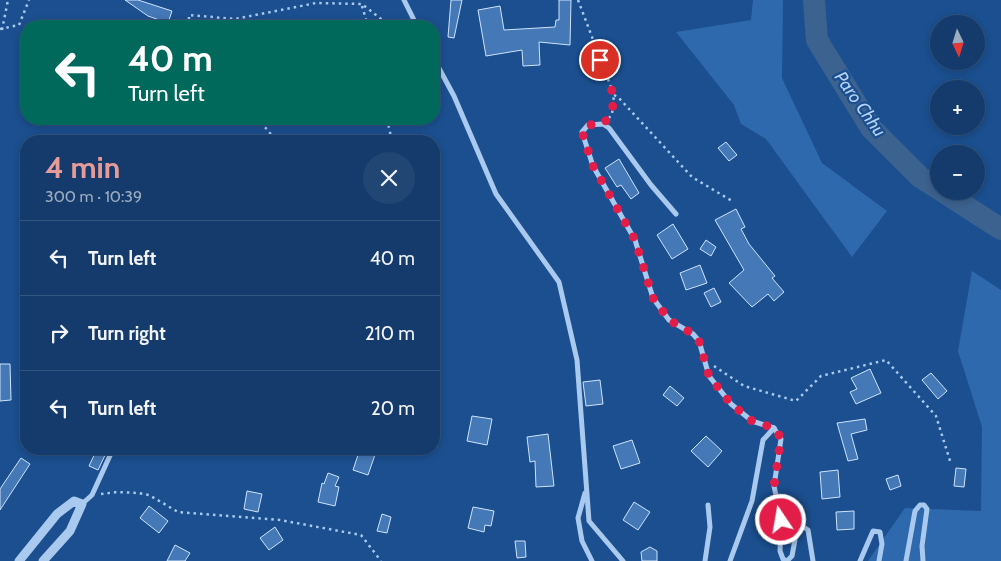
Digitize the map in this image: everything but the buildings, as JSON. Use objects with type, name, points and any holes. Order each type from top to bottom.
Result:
[{"type":"street","points":[[404,0],[414,20]]},
{"type":"street","points":[[440,70],[454,96],[496,194],[559,282],[577,360],[589,521],[623,561]]},
{"type":"street","points":[[676,214],[651,185],[609,128],[603,124],[588,125],[582,132],[593,166],[635,240],[653,298],[669,320],[693,334],[699,341],[709,376],[731,404],[752,421],[774,428],[781,438],[774,486],[781,520],[780,551],[782,559],[787,561],[792,556],[797,529],[802,526],[808,530],[813,561]]},
{"type":"street","points":[[730,561],[752,501],[763,440],[774,428]]},
{"type":"street","points":[[43,561],[70,531],[82,504],[92,495],[110,455]]},
{"type":"street","points":[[587,483],[578,518],[582,541],[592,561]]},
{"type":"street","points":[[19,561],[57,514],[74,502],[82,504]]},
{"type":"street","points":[[705,561],[710,527],[708,505]]},
{"type":"street","points":[[906,561],[915,511],[920,505],[924,505],[928,509],[922,546],[923,561]]},
{"type":"street","points":[[860,561],[873,530],[880,532],[879,561]]},
{"type":"path","points":[[8,0],[1,29],[19,25],[20,23]]},
{"type":"path","points":[[21,20],[30,0]]},
{"type":"path","points":[[308,0],[316,3]]},
{"type":"path","points":[[578,0],[614,95],[612,114],[603,124]]},
{"type":"path","points":[[189,20],[189,15],[235,18],[316,3],[362,4],[382,20]]},
{"type":"path","points":[[362,4],[366,20]]},
{"type":"path","points":[[614,95],[618,97],[692,177],[732,201]]},
{"type":"path","points":[[262,125],[271,135]]},
{"type":"path","points":[[711,360],[715,367],[744,386],[796,401],[821,376],[886,360],[936,416],[951,464]]},
{"type":"path","points":[[92,495],[117,492],[138,493],[149,495],[178,512],[280,520],[361,536],[381,561]]},
{"type":"shaded area","points":[[753,0],[783,0],[782,78],[822,163],[887,211],[852,257],[766,139],[741,124],[734,105],[676,32],[751,20]]},
{"type":"shaded area","points":[[972,271],[1001,290],[1001,561],[868,561],[905,508],[981,511],[982,427],[958,351]]},
{"type":"waterway","name":"Paro Chhu","points":[[814,0],[817,40],[871,128],[920,177],[930,183]]},
{"type":"waterway","name":"Paro Chhu","points":[[956,200],[1001,229]]},
{"type":"route","points":[[600,60],[614,95],[612,114],[603,124],[588,125],[582,132],[593,166],[635,240],[653,298],[669,320],[693,334],[699,341],[709,376],[731,404],[752,421],[774,428],[781,438],[774,486],[781,520]]}]
